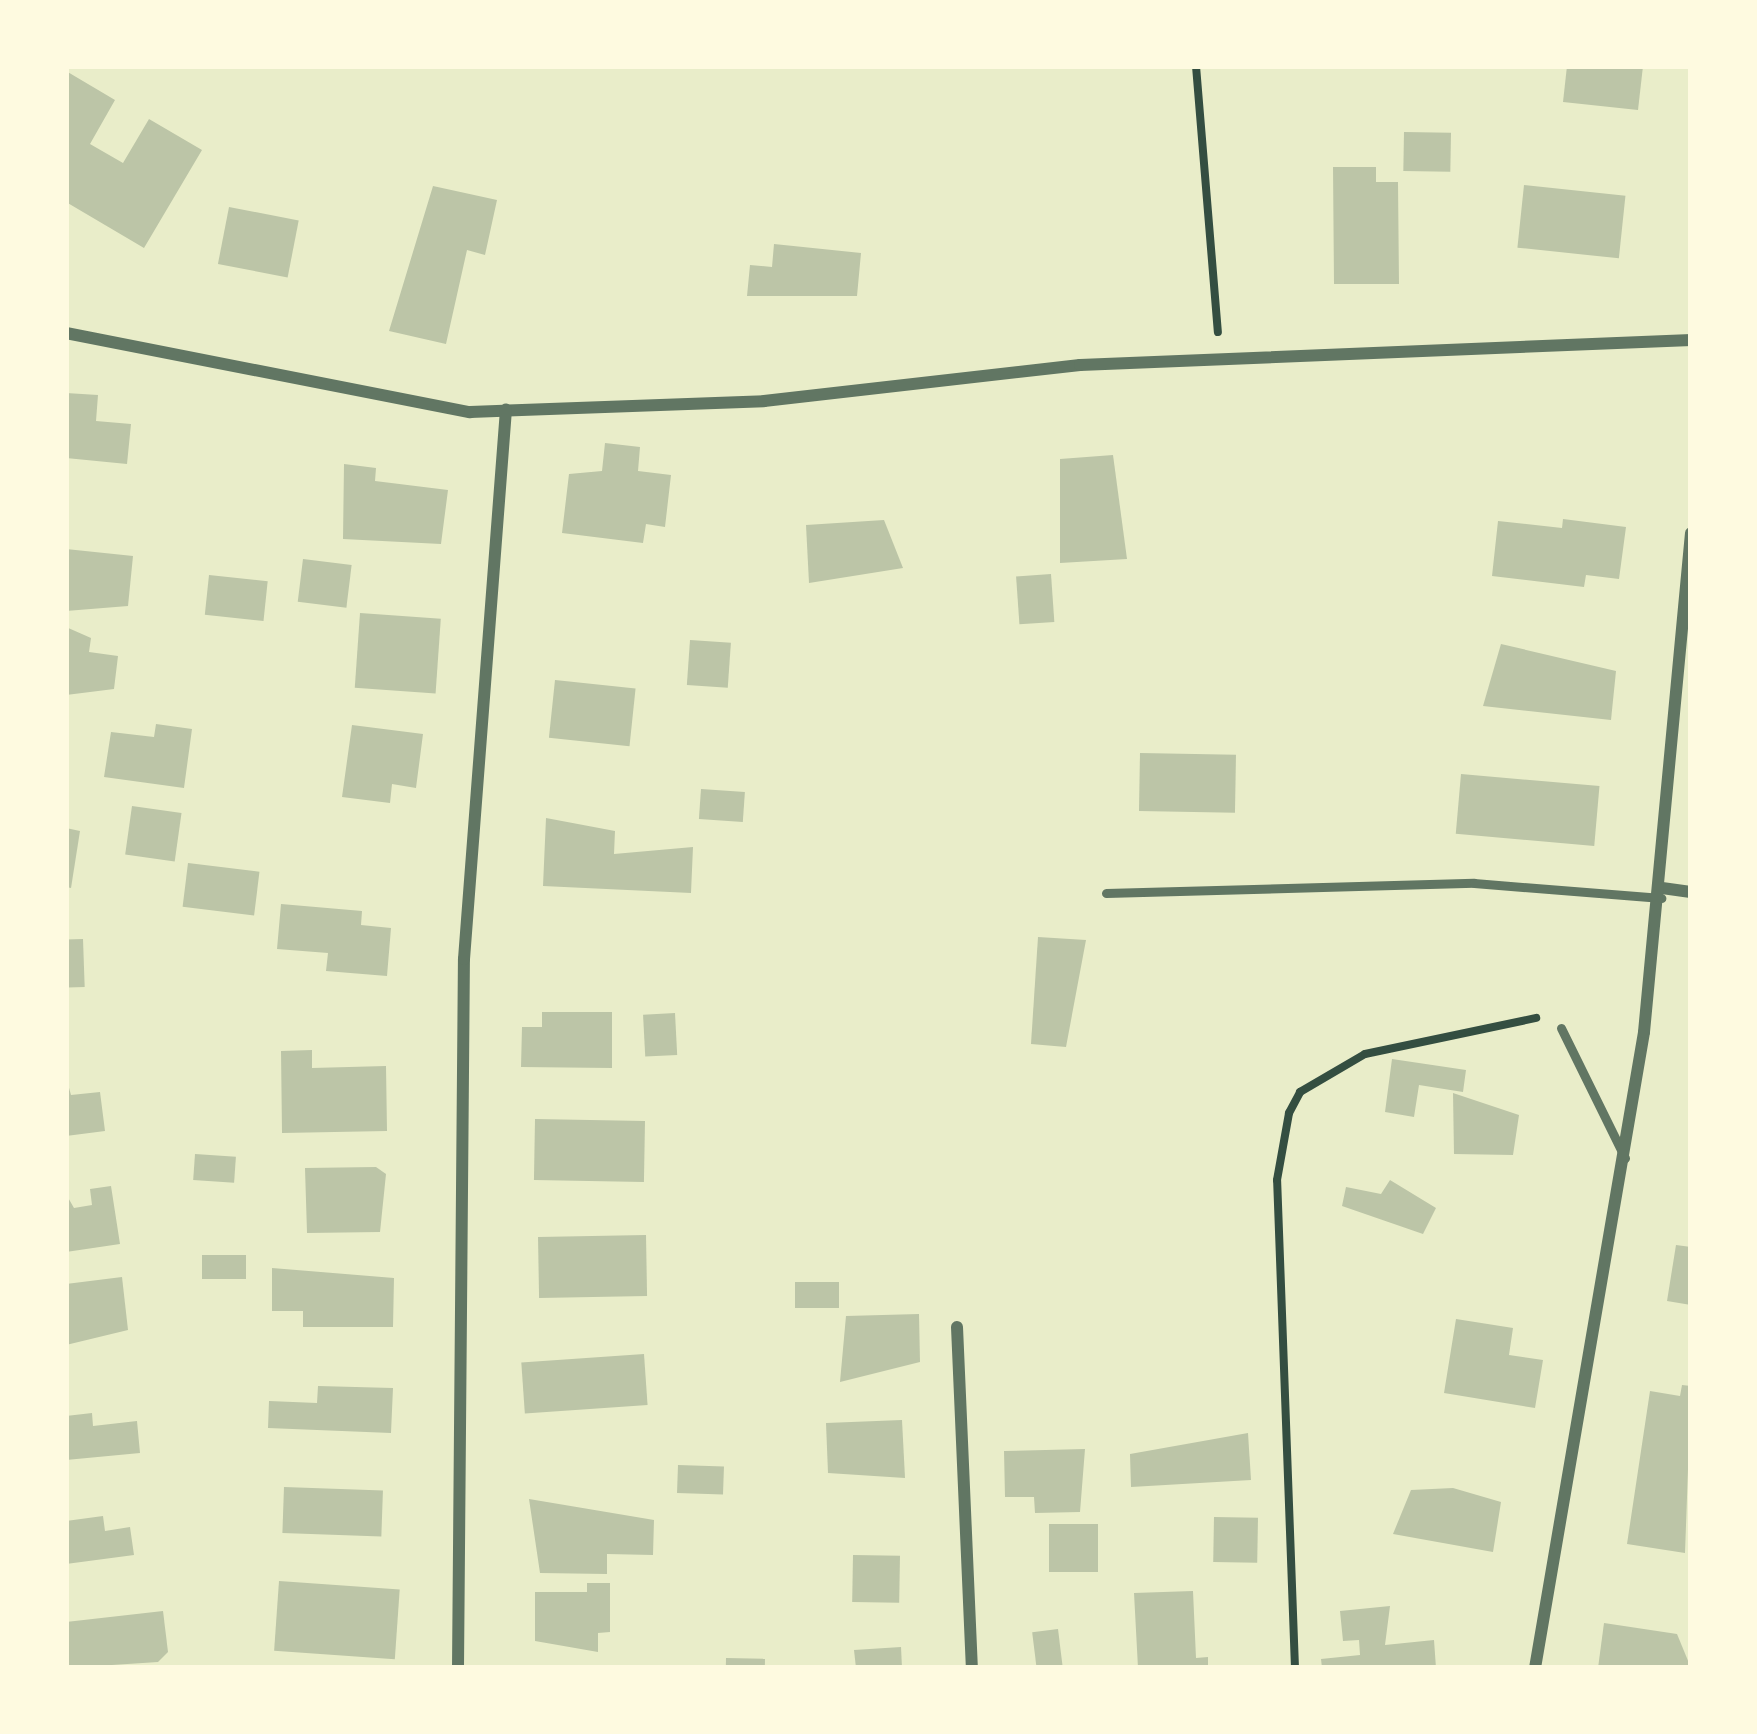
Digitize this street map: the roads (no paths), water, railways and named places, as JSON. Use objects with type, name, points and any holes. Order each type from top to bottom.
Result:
[{"type":"street","points":[[66,333],[395,404],[506,410],[764,400],[948,376],[1220,358],[1691,340]]},
{"type":"street","points":[[458,1668],[464,959],[506,410]]},
{"type":"street","points":[[1534,1668],[1625,1158],[1661,893],[1691,533]]},
{"type":"street","points":[[1661,893],[1691,892]]},
{"type":"street","points":[[957,1327],[973,1668]]},
{"type":"lane","points":[[1106,893],[1474,883],[1661,893]]},
{"type":"lane","points":[[1562,1028],[1625,1158]]}]
